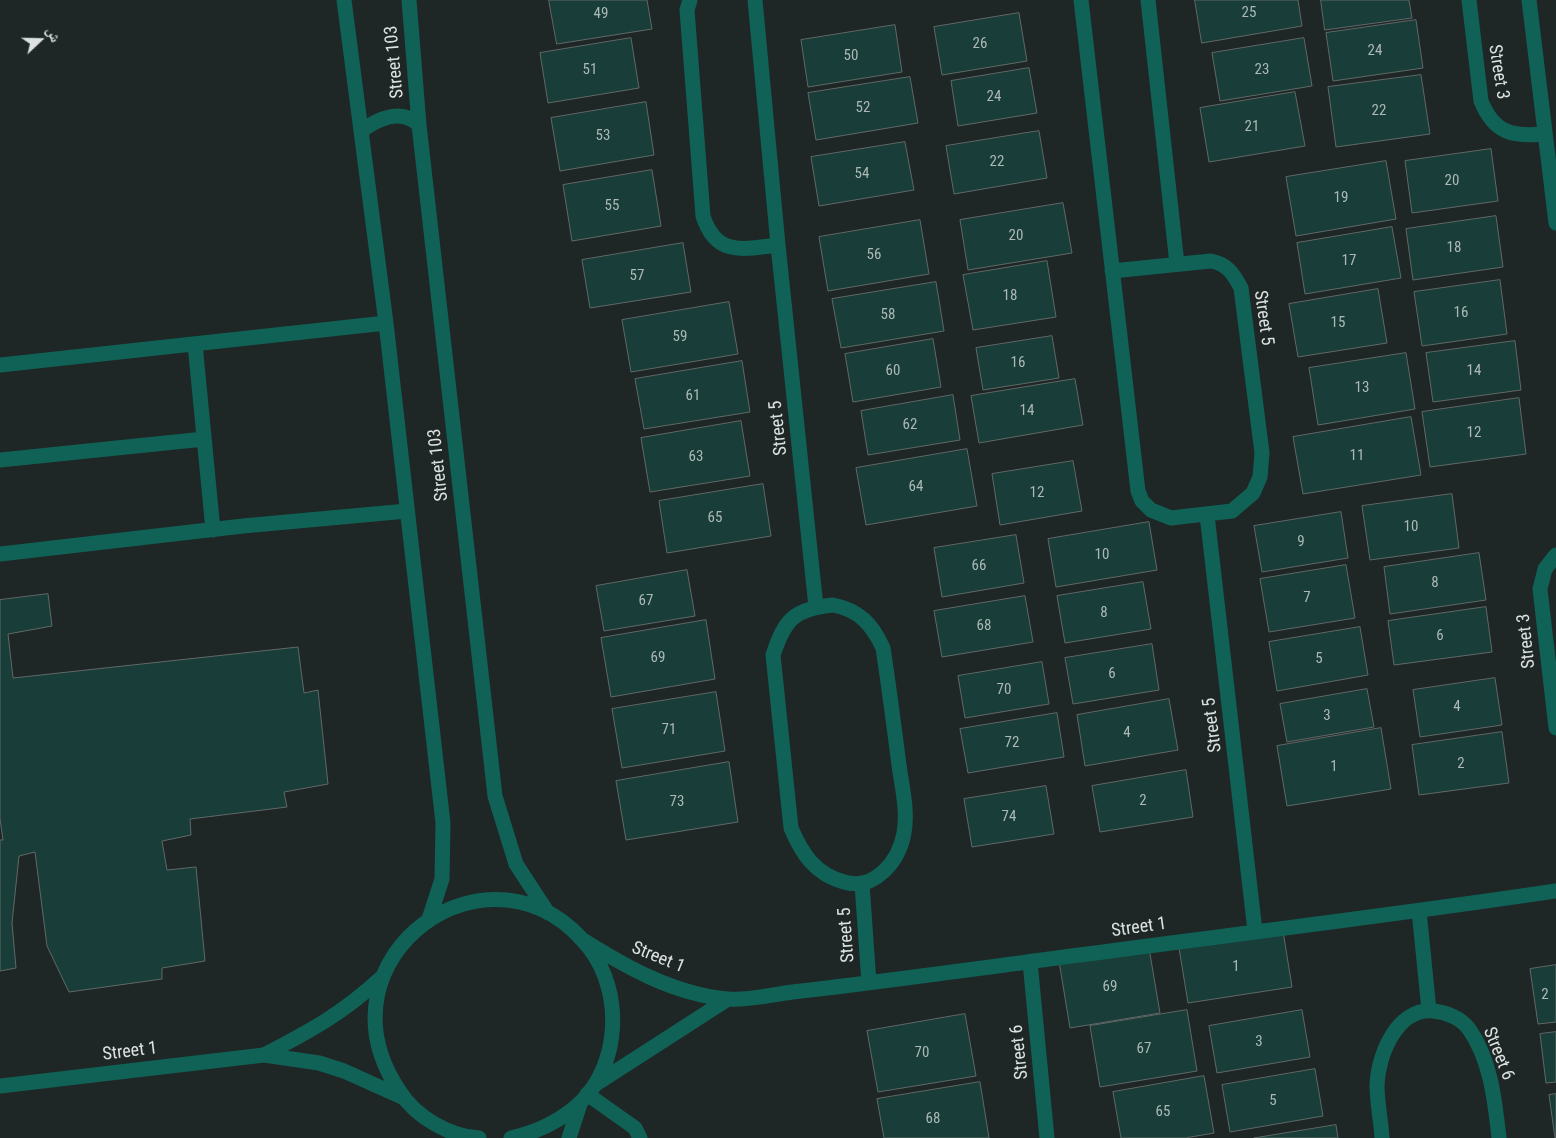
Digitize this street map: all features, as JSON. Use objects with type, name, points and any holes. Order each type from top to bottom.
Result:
[{"type":"street","name":"Street 103","points":[[344,0],[386,323],[443,823],[442,879],[429,919]]},
{"type":"street","name":"Street 103","points":[[409,0],[419,125],[495,796],[516,864],[548,913]]},
{"type":"street","points":[[690,0],[688,20],[703,216],[707,230],[714,239],[727,247],[739,249],[778,245]]},
{"type":"street","name":"Street 5","points":[[755,0],[778,245],[816,607]]},
{"type":"street","name":"Street 5","points":[[1081,0],[1112,271],[1138,491],[1142,501],[1151,510],[1171,518],[1232,511],[1253,493],[1260,477],[1262,454],[1240,288],[1234,274],[1222,263],[1211,261],[1112,271]]},
{"type":"street","points":[[1148,0],[1177,264]]},
{"type":"street","name":"Street 3","points":[[1468,0],[1481,101],[1487,116],[1501,129],[1511,134],[1544,134]]},
{"type":"street","points":[[1529,0],[1556,224]]},
{"type":"street","points":[[361,131],[384,117],[401,116],[412,118],[419,125]]},
{"type":"street","points":[[0,365],[386,323]]},
{"type":"street","points":[[195,344],[213,530]]},
{"type":"street","points":[[0,460],[204,439]]},
{"type":"street","points":[[0,554],[407,511]]},
{"type":"street","name":"Street 5","points":[[1207,515],[1255,931]]},
{"type":"street","name":"Street 3","points":[[1556,555],[1545,568],[1540,589],[1556,728]]},
{"type":"street","name":"Street 5","points":[[833,605],[848,608],[862,616],[874,630],[884,648],[905,816],[904,832],[891,865],[877,877],[862,884],[845,883],[812,866],[800,851],[791,828],[773,655],[787,622],[800,612],[816,607],[833,605]]},
{"type":"street","name":"Street 5","points":[[862,884],[869,983]]},
{"type":"street","name":"Street 1","points":[[580,938],[616,961],[644,975],[682,989],[728,999],[1030,962],[1556,891]]},
{"type":"street","points":[[479,1138],[453,1132],[435,1124],[418,1112],[404,1098],[389,1077],[379,1053],[375,1028],[376,1003],[381,978],[400,944],[429,919],[454,907],[488,900],[529,905],[548,913],[580,938],[591,951],[607,983],[613,1019],[608,1054],[587,1094],[569,1138]]},
{"type":"street","points":[[1382,1138],[1377,1085],[1381,1058],[1396,1029],[1405,1019],[1416,1013],[1429,1010],[1419,911]]},
{"type":"street","name":"Street 6","points":[[1030,962],[1047,1138]]},
{"type":"street","name":"Street 1","points":[[264,1055],[320,1026],[355,1002],[381,978]]},
{"type":"street","name":"Street 1","points":[[511,1138],[549,1126],[587,1094],[728,999]]},
{"type":"street","name":"Street 6","points":[[1429,1010],[1441,1011],[1453,1016],[1468,1028],[1476,1041],[1494,1094],[1499,1138]]},
{"type":"street","name":"Street 1","points":[[0,1086],[264,1055],[319,1062],[404,1098]]},
{"type":"street","points":[[587,1094],[635,1128],[640,1138]]},
{"type":"street","points":[[435,1124],[444,1138]]},
{"type":"building","points":[[549,0],[647,0],[652,29],[557,44]]},
{"type":"building","points":[[1195,0],[1298,0],[1302,26],[1202,43]]},
{"type":"building","points":[[1321,0],[1409,0],[1412,18],[1325,30]]},
{"type":"building","points":[[1019,13],[1027,61],[942,75],[934,27]]},
{"type":"building","points":[[1416,20],[1423,68],[1333,81],[1326,33]]},
{"type":"building","points":[[895,25],[902,72],[808,87],[801,40]]},
{"type":"building","points":[[631,38],[639,88],[548,103],[540,53]]},
{"type":"building","points":[[1304,38],[1312,86],[1220,101],[1212,53]]},
{"type":"building","points":[[1029,68],[1037,113],[958,126],[951,81]]},
{"type":"building","points":[[1421,75],[1430,134],[1336,147],[1328,87]]},
{"type":"building","points":[[910,77],[918,123],[816,140],[808,93]]},
{"type":"building","points":[[1295,92],[1305,146],[1209,162],[1200,108]]},
{"type":"building","points":[[646,102],[654,155],[560,171],[551,118]]},
{"type":"building","points":[[1039,131],[1047,178],[954,194],[946,146]]},
{"type":"building","points":[[905,142],[914,190],[819,206],[811,157]]},
{"type":"building","points":[[1491,149],[1498,201],[1412,213],[1405,161]]},
{"type":"building","points":[[1386,161],[1396,219],[1296,236],[1286,177]]},
{"type":"building","points":[[652,170],[661,226],[572,241],[563,185]]},
{"type":"building","points":[[1063,203],[1072,253],[968,270],[960,220]]},
{"type":"building","points":[[1496,216],[1503,267],[1413,280],[1406,229]]},
{"type":"building","points":[[920,220],[929,274],[828,291],[819,237]]},
{"type":"building","points":[[1392,227],[1401,278],[1305,294],[1297,243]]},
{"type":"building","points":[[683,243],[691,292],[590,308],[582,260]]},
{"type":"building","points":[[1047,261],[1056,317],[973,330],[963,275]]},
{"type":"building","points":[[1500,280],[1507,334],[1422,346],[1414,292]]},
{"type":"building","points":[[936,282],[944,331],[841,348],[832,299]]},
{"type":"building","points":[[1378,289],[1387,343],[1298,357],[1289,304]]},
{"type":"building","points":[[729,302],[738,354],[631,372],[622,320]]},
{"type":"building","points":[[1052,336],[1059,378],[983,390],[976,348]]},
{"type":"building","points":[[933,339],[941,387],[853,402],[845,354]]},
{"type":"building","points":[[1515,341],[1521,390],[1433,402],[1426,353]]},
{"type":"building","points":[[1406,353],[1415,409],[1318,425],[1309,368]]},
{"type":"building","points":[[742,361],[750,412],[644,429],[635,379]]},
{"type":"building","points":[[1075,379],[1083,425],[979,443],[971,396]]},
{"type":"building","points":[[953,395],[960,440],[868,455],[861,411]]},
{"type":"building","points":[[1519,398],[1526,454],[1430,467],[1422,412]]},
{"type":"building","points":[[1411,417],[1421,475],[1303,494],[1293,437]]},
{"type":"building","points":[[741,421],[750,476],[650,492],[641,438]]},
{"type":"building","points":[[967,449],[977,506],[866,525],[856,468]]},
{"type":"building","points":[[1073,461],[1082,511],[1000,525],[992,474]]},
{"type":"building","points":[[763,484],[771,536],[667,553],[659,501]]},
{"type":"building","points":[[1452,494],[1459,548],[1370,560],[1362,506]]},
{"type":"building","points":[[1341,512],[1348,558],[1262,572],[1254,526]]},
{"type":"building","points":[[1149,522],[1157,570],[1056,587],[1048,539]]},
{"type":"building","points":[[1016,535],[1024,583],[942,597],[934,548]]},
{"type":"building","points":[[1479,553],[1486,600],[1390,614],[1384,567]]},
{"type":"building","points":[[1346,565],[1355,618],[1269,632],[1260,579]]},
{"type":"building","points":[[687,570],[695,616],[604,631],[596,586]]},
{"type":"building","points":[[1143,582],[1151,629],[1065,643],[1057,596]]},
{"type":"building","points":[[48,594],[52,626],[8,634],[13,678],[298,647],[304,693],[318,690],[328,784],[284,792],[287,807],[190,819],[191,835],[162,841],[167,870],[196,867],[205,961],[162,968],[162,979],[69,992],[47,946],[35,852],[19,856],[12,923],[16,968],[0,971],[0,840],[3,840],[0,819],[0,600]]},
{"type":"building","points":[[1025,596],[1033,642],[942,657],[934,611]]},
{"type":"building","points":[[1486,607],[1492,652],[1394,665],[1388,621]]},
{"type":"building","points":[[706,620],[715,679],[611,697],[601,638]]},
{"type":"building","points":[[1360,627],[1368,675],[1277,691],[1269,642]]},
{"type":"building","points":[[1152,644],[1159,690],[1073,704],[1065,658]]},
{"type":"building","points":[[1042,662],[1049,704],[965,718],[958,676]]},
{"type":"building","points":[[1495,678],[1502,725],[1420,737],[1413,690]]},
{"type":"building","points":[[1367,689],[1374,727],[1287,742],[1280,704]]},
{"type":"building","points":[[716,692],[725,751],[622,768],[612,709]]},
{"type":"building","points":[[1169,699],[1178,750],[1085,766],[1077,715]]},
{"type":"building","points":[[1057,713],[1064,757],[968,773],[960,729]]},
{"type":"building","points":[[1381,728],[1391,789],[1287,806],[1277,746]]},
{"type":"building","points":[[1502,732],[1509,783],[1419,795],[1412,745]]},
{"type":"building","points":[[729,762],[738,822],[626,840],[616,781]]},
{"type":"building","points":[[1186,770],[1193,817],[1100,832],[1092,786]]},
{"type":"building","points":[[1046,786],[1054,834],[972,847],[964,799]]},
{"type":"building","points":[[1283,931],[1292,987],[1188,1003],[1179,948]]},
{"type":"building","points":[[1149,948],[1160,1013],[1070,1028],[1059,961]]},
{"type":"building","points":[[1556,965],[1556,1022],[1538,1024],[1530,969]]},
{"type":"building","points":[[1187,1010],[1197,1071],[1100,1087],[1090,1026]]},
{"type":"building","points":[[1302,1010],[1310,1057],[1217,1073],[1209,1026]]},
{"type":"building","points":[[965,1014],[976,1076],[878,1092],[867,1031]]},
{"type":"building","points":[[1556,1032],[1556,1082],[1546,1083],[1540,1034]]},
{"type":"building","points":[[1315,1069],[1323,1116],[1230,1132],[1222,1085]]},
{"type":"building","points":[[1204,1076],[1214,1133],[1185,1138],[1121,1138],[1113,1092]]},
{"type":"building","points":[[980,1082],[989,1138],[884,1138],[877,1099]]},
{"type":"building","points":[[1556,1094],[1556,1138],[1555,1138],[1549,1095]]},
{"type":"building","points":[[1336,1125],[1338,1138],[1254,1138]]}]
